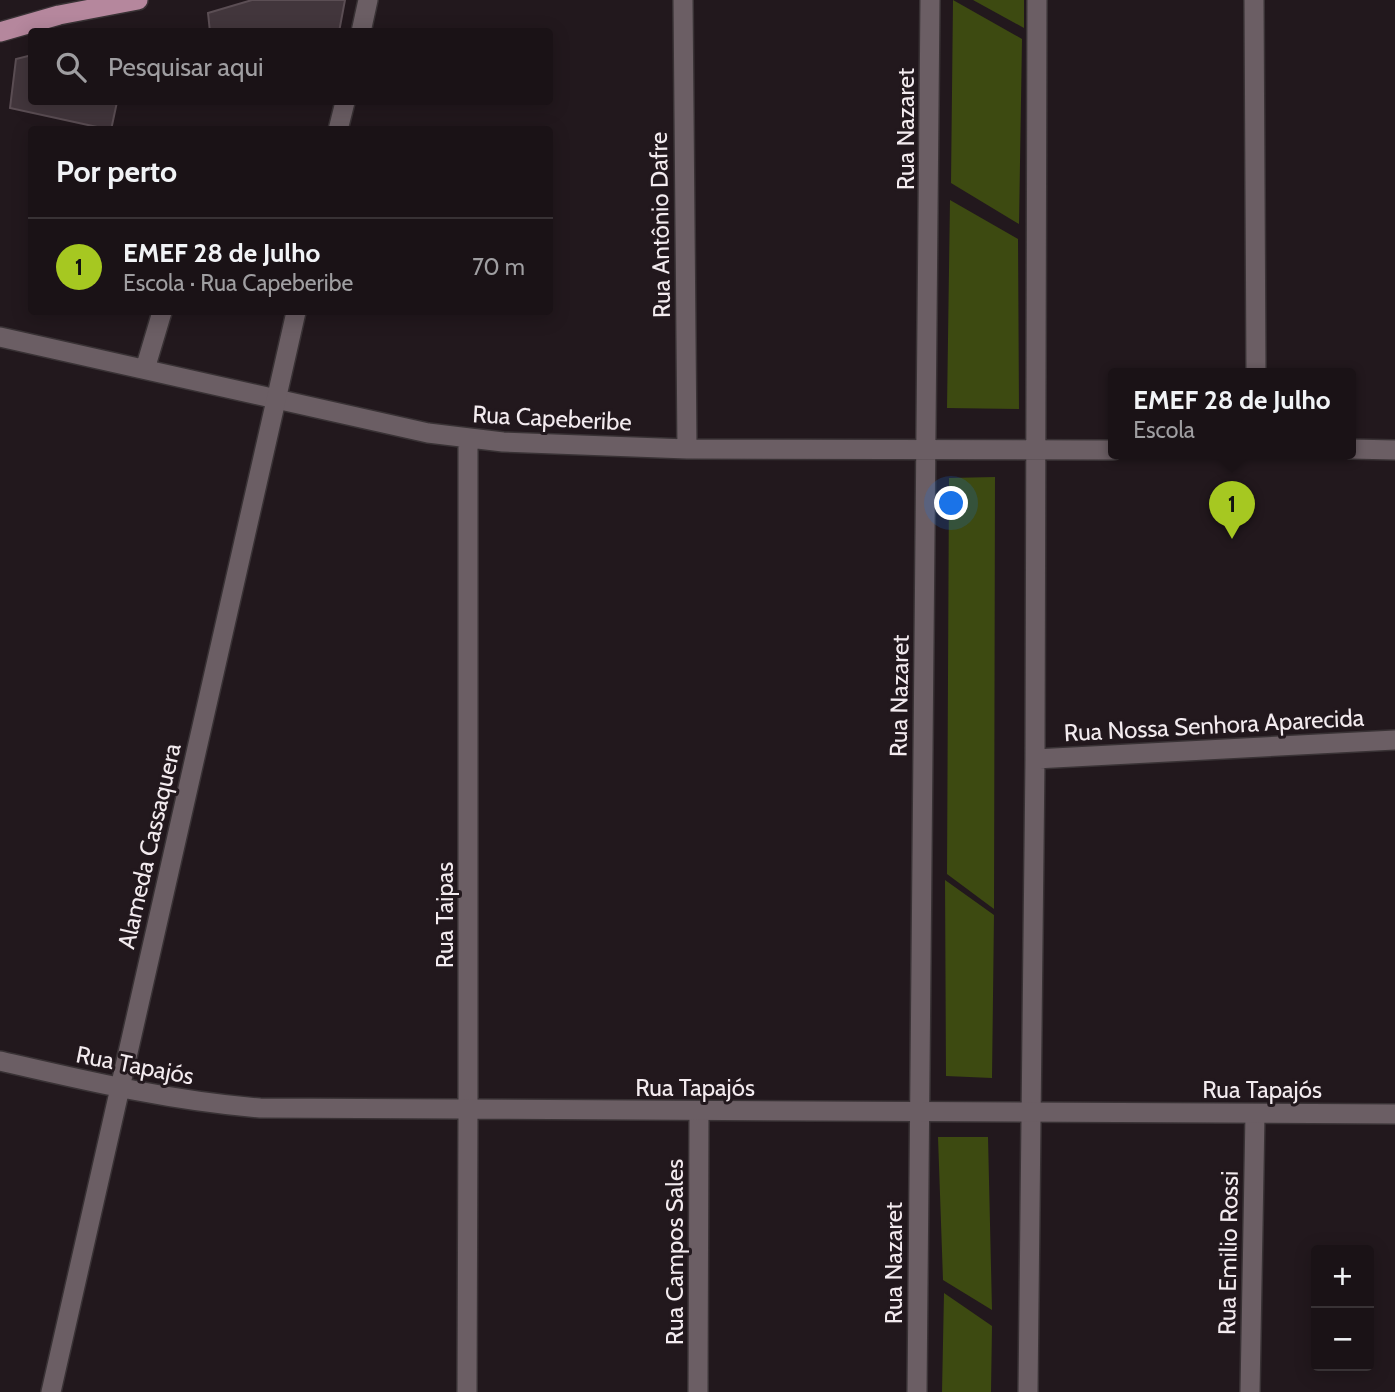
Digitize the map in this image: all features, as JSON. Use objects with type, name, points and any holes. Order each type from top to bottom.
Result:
[{"type":"main road","points":[[0,32],[59,15],[138,0]]},
{"type":"street","points":[[362,28],[368,0]]},
{"type":"street","name":"Rua Antônio Dafre","points":[[683,0],[687,449]]},
{"type":"street","name":"Rua Nazaret","points":[[917,1392],[917,1111],[927,448],[930,0]]},
{"type":"street","points":[[1028,1392],[1037,451],[1037,0]]},
{"type":"street","points":[[1254,0],[1256,368]]},
{"type":"street","points":[[339,126],[344,105]]},
{"type":"street","points":[[145,369],[161,315]]},
{"type":"street","name":"Alameda Cassaquera","points":[[51,1392],[295,315]]},
{"type":"street","name":"Rua Capeberibe","points":[[0,337],[428,433],[468,439],[687,449],[1108,450]]},
{"type":"street","name":"Rua Taipas","points":[[467,1392],[468,439]]},
{"type":"street","points":[[1356,449],[1395,450]]},
{"type":"street","name":"Rua Nossa Senhora Aparecida","points":[[1035,759],[1395,740]]},
{"type":"street","name":"Rua Tapajós","points":[[0,1061],[120,1089],[197,1103],[260,1108],[1395,1114]]},
{"type":"street","name":"Rua Campos Sales","points":[[698,1392],[699,1112]]},
{"type":"street","name":"Rua Emilio Rossi","points":[[1250,1392],[1255,1114]]},
{"type":"green space","points":[[953,0],[1022,39],[1019,224],[951,183]]},
{"type":"green space","points":[[973,0],[1024,0],[1024,28]]},
{"type":"green space","points":[[950,200],[1018,239],[1019,409],[947,408]]},
{"type":"green space","points":[[995,477],[994,909],[947,874],[949,478]]},
{"type":"green space","points":[[945,880],[994,915],[992,1078],[946,1076]]},
{"type":"green space","points":[[938,1137],[988,1137],[992,1310],[943,1280]]},
{"type":"green space","points":[[944,1293],[992,1326],[991,1392],[942,1392]]},
{"type":"building","points":[[252,0],[345,0],[340,28],[210,28],[208,13]]},
{"type":"building","points":[[28,56],[28,105],[116,105],[112,126],[93,126],[10,108],[16,59]]},
{"type":"place","name":"EMEF 28 de Julho","points":[[1232,539]]}]
